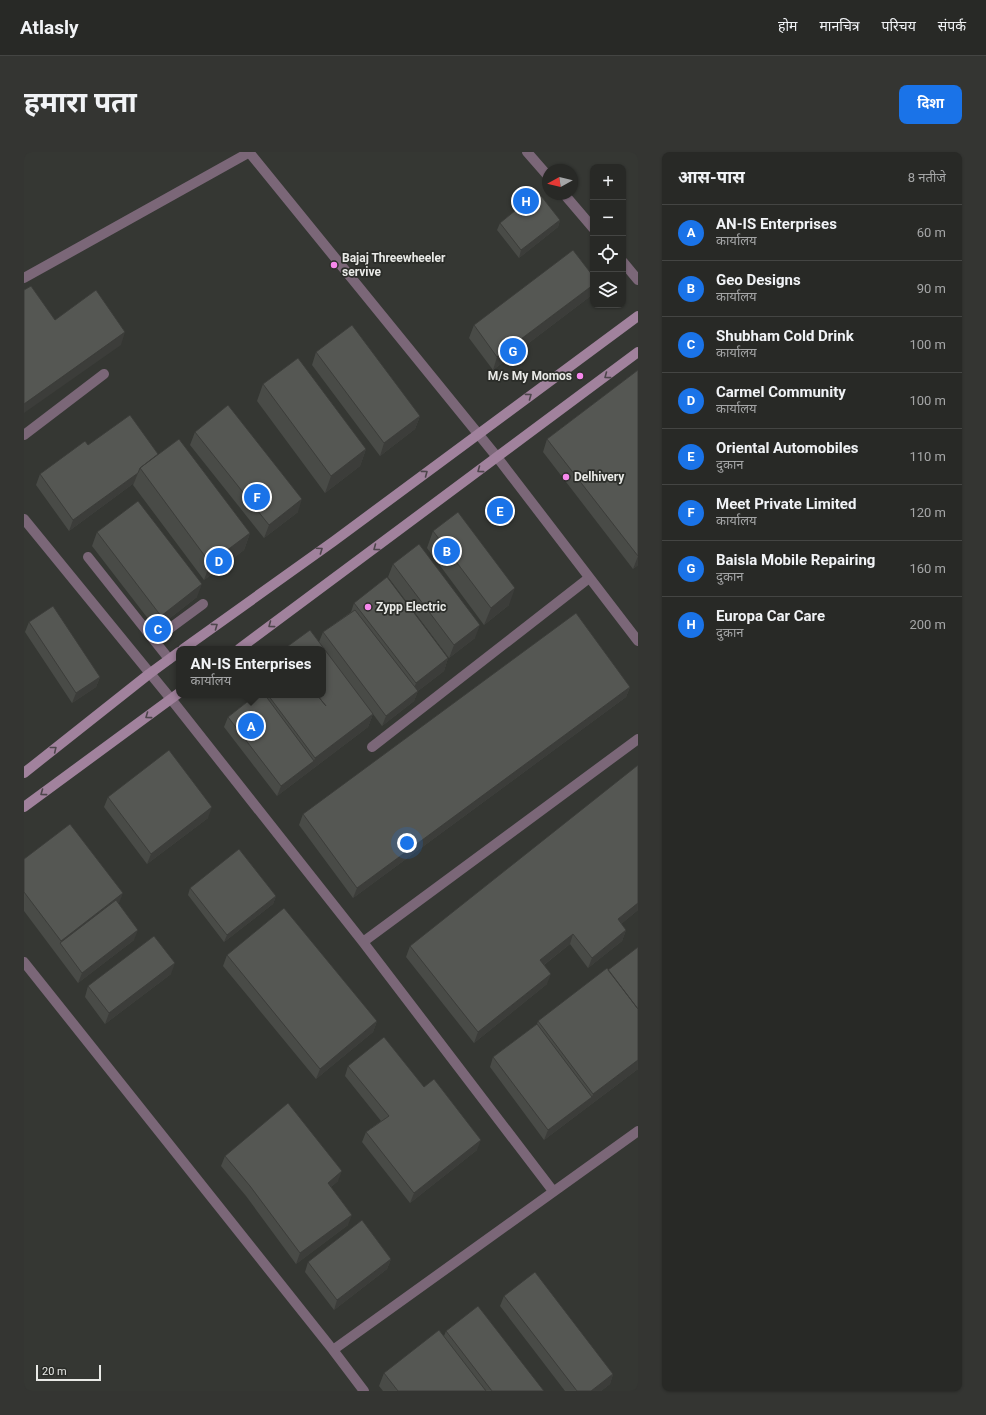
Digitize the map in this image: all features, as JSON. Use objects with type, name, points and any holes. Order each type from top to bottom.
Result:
[{"type":"street","points":[[24,278],[249,152],[478,433],[638,641]]},
{"type":"street","points":[[527,152],[542,169]]},
{"type":"street","points":[[569,200],[590,224]]},
{"type":"street","points":[[626,266],[638,280]]},
{"type":"street","points":[[187,646],[340,536],[638,316]]},
{"type":"street","points":[[243,646],[638,352]]},
{"type":"street","points":[[24,435],[104,374]]},
{"type":"street","points":[[24,519],[149,674],[175,696],[24,807]]},
{"type":"street","points":[[88,557],[169,659]]},
{"type":"street","points":[[372,747],[589,578]]},
{"type":"street","points":[[154,640],[203,604]]},
{"type":"street","points":[[24,773],[176,654]]},
{"type":"street","points":[[177,698],[553,1191]]},
{"type":"street","points":[[363,942],[638,739]]},
{"type":"street","points":[[24,962],[364,1391]]},
{"type":"street","points":[[333,1350],[638,1131]]},
{"type":"building","points":[[538,192],[542,197],[542,200],[544,200],[560,220],[521,250],[500,223]]},
{"type":"building","points":[[573,250],[590,272],[590,287],[497,357],[474,325]]},
{"type":"building","points":[[31,286],[55,320],[96,290],[125,332],[24,404],[24,290]]},
{"type":"building","points":[[352,325],[420,416],[384,443],[316,352]]},
{"type":"building","points":[[298,358],[366,449],[331,476],[263,384]]},
{"type":"building","points":[[638,370],[638,556],[547,439]]},
{"type":"building","points":[[228,405],[302,499],[269,525],[195,432]]},
{"type":"building","points":[[130,415],[158,454],[140,468],[138,473],[73,520],[40,474],[85,441],[88,445]]},
{"type":"building","points":[[179,439],[250,533],[210,563],[140,468]]},
{"type":"building","points":[[138,501],[202,584],[161,616],[97,532]]},
{"type":"building","points":[[458,512],[515,588],[491,608],[433,531]]},
{"type":"building","points":[[419,544],[480,625],[454,645],[393,564]]},
{"type":"building","points":[[387,577],[448,658],[416,683],[354,603]]},
{"type":"building","points":[[53,606],[100,677],[76,693],[29,622]]},
{"type":"building","points":[[355,610],[418,691],[386,716],[323,632]]},
{"type":"building","points":[[576,613],[630,687],[357,888],[303,814]]},
{"type":"building","points":[[310,630],[322,646],[288,646]]},
{"type":"building","points":[[326,651],[373,714],[315,758],[270,698],[326,698]]},
{"type":"building","points":[[252,698],[267,698],[314,761],[281,786],[228,717]]},
{"type":"building","points":[[169,750],[212,807],[151,854],[108,797]]},
{"type":"building","points":[[638,765],[638,903],[618,919],[626,930],[592,958],[573,934],[540,960],[551,974],[478,1032],[410,946]]},
{"type":"building","points":[[70,824],[123,893],[61,941],[24,892],[24,859]]},
{"type":"building","points":[[239,849],[276,896],[227,935],[190,888]]},
{"type":"building","points":[[116,900],[138,930],[82,973],[60,943]]},
{"type":"building","points":[[284,908],[377,1021],[320,1069],[227,955]]},
{"type":"building","points":[[154,936],[175,963],[109,1013],[88,986]]},
{"type":"building","points":[[638,947],[638,1009],[608,970]]},
{"type":"building","points":[[607,968],[638,1009],[638,1060],[593,1094],[538,1021]]},
{"type":"building","points":[[537,1024],[592,1097],[548,1130],[493,1057]]},
{"type":"building","points":[[384,1037],[424,1087],[434,1079],[481,1140],[414,1193],[366,1132],[389,1116],[348,1066]]},
{"type":"building","points":[[288,1103],[342,1171],[328,1183],[352,1215],[300,1253],[250,1186],[225,1156]]},
{"type":"building","points":[[362,1220],[391,1259],[337,1300],[308,1262]]},
{"type":"building","points":[[535,1272],[613,1374],[591,1391],[577,1391],[504,1296]]},
{"type":"building","points":[[478,1306],[544,1391],[492,1391],[446,1331]]},
{"type":"building","points":[[439,1330],[486,1391],[398,1391],[384,1373]]},
{"type":"place","name":"Europa Car Care","points":[[526,201]]},
{"type":"place","name":"Bajaj Threewheeler servive","points":[[334,265]]},
{"type":"place","name":"Baisla Mobile Repairing","points":[[513,351]]},
{"type":"place","name":"M/s My Momos","points":[[580,376]]},
{"type":"place","name":"Delhivery","points":[[566,477]]},
{"type":"place","name":"Meet Private Limited","points":[[257,497]]},
{"type":"place","name":"Oriental Automobiles","points":[[500,511]]},
{"type":"place","name":"Geo Designs","points":[[447,551]]},
{"type":"place","name":"Carmel Community","points":[[219,561]]},
{"type":"place","name":"Zypp Electric","points":[[368,607]]},
{"type":"place","name":"Shubham Cold Drink","points":[[158,629]]},
{"type":"place","name":"AN-IS Enterprises","points":[[251,726]]}]
